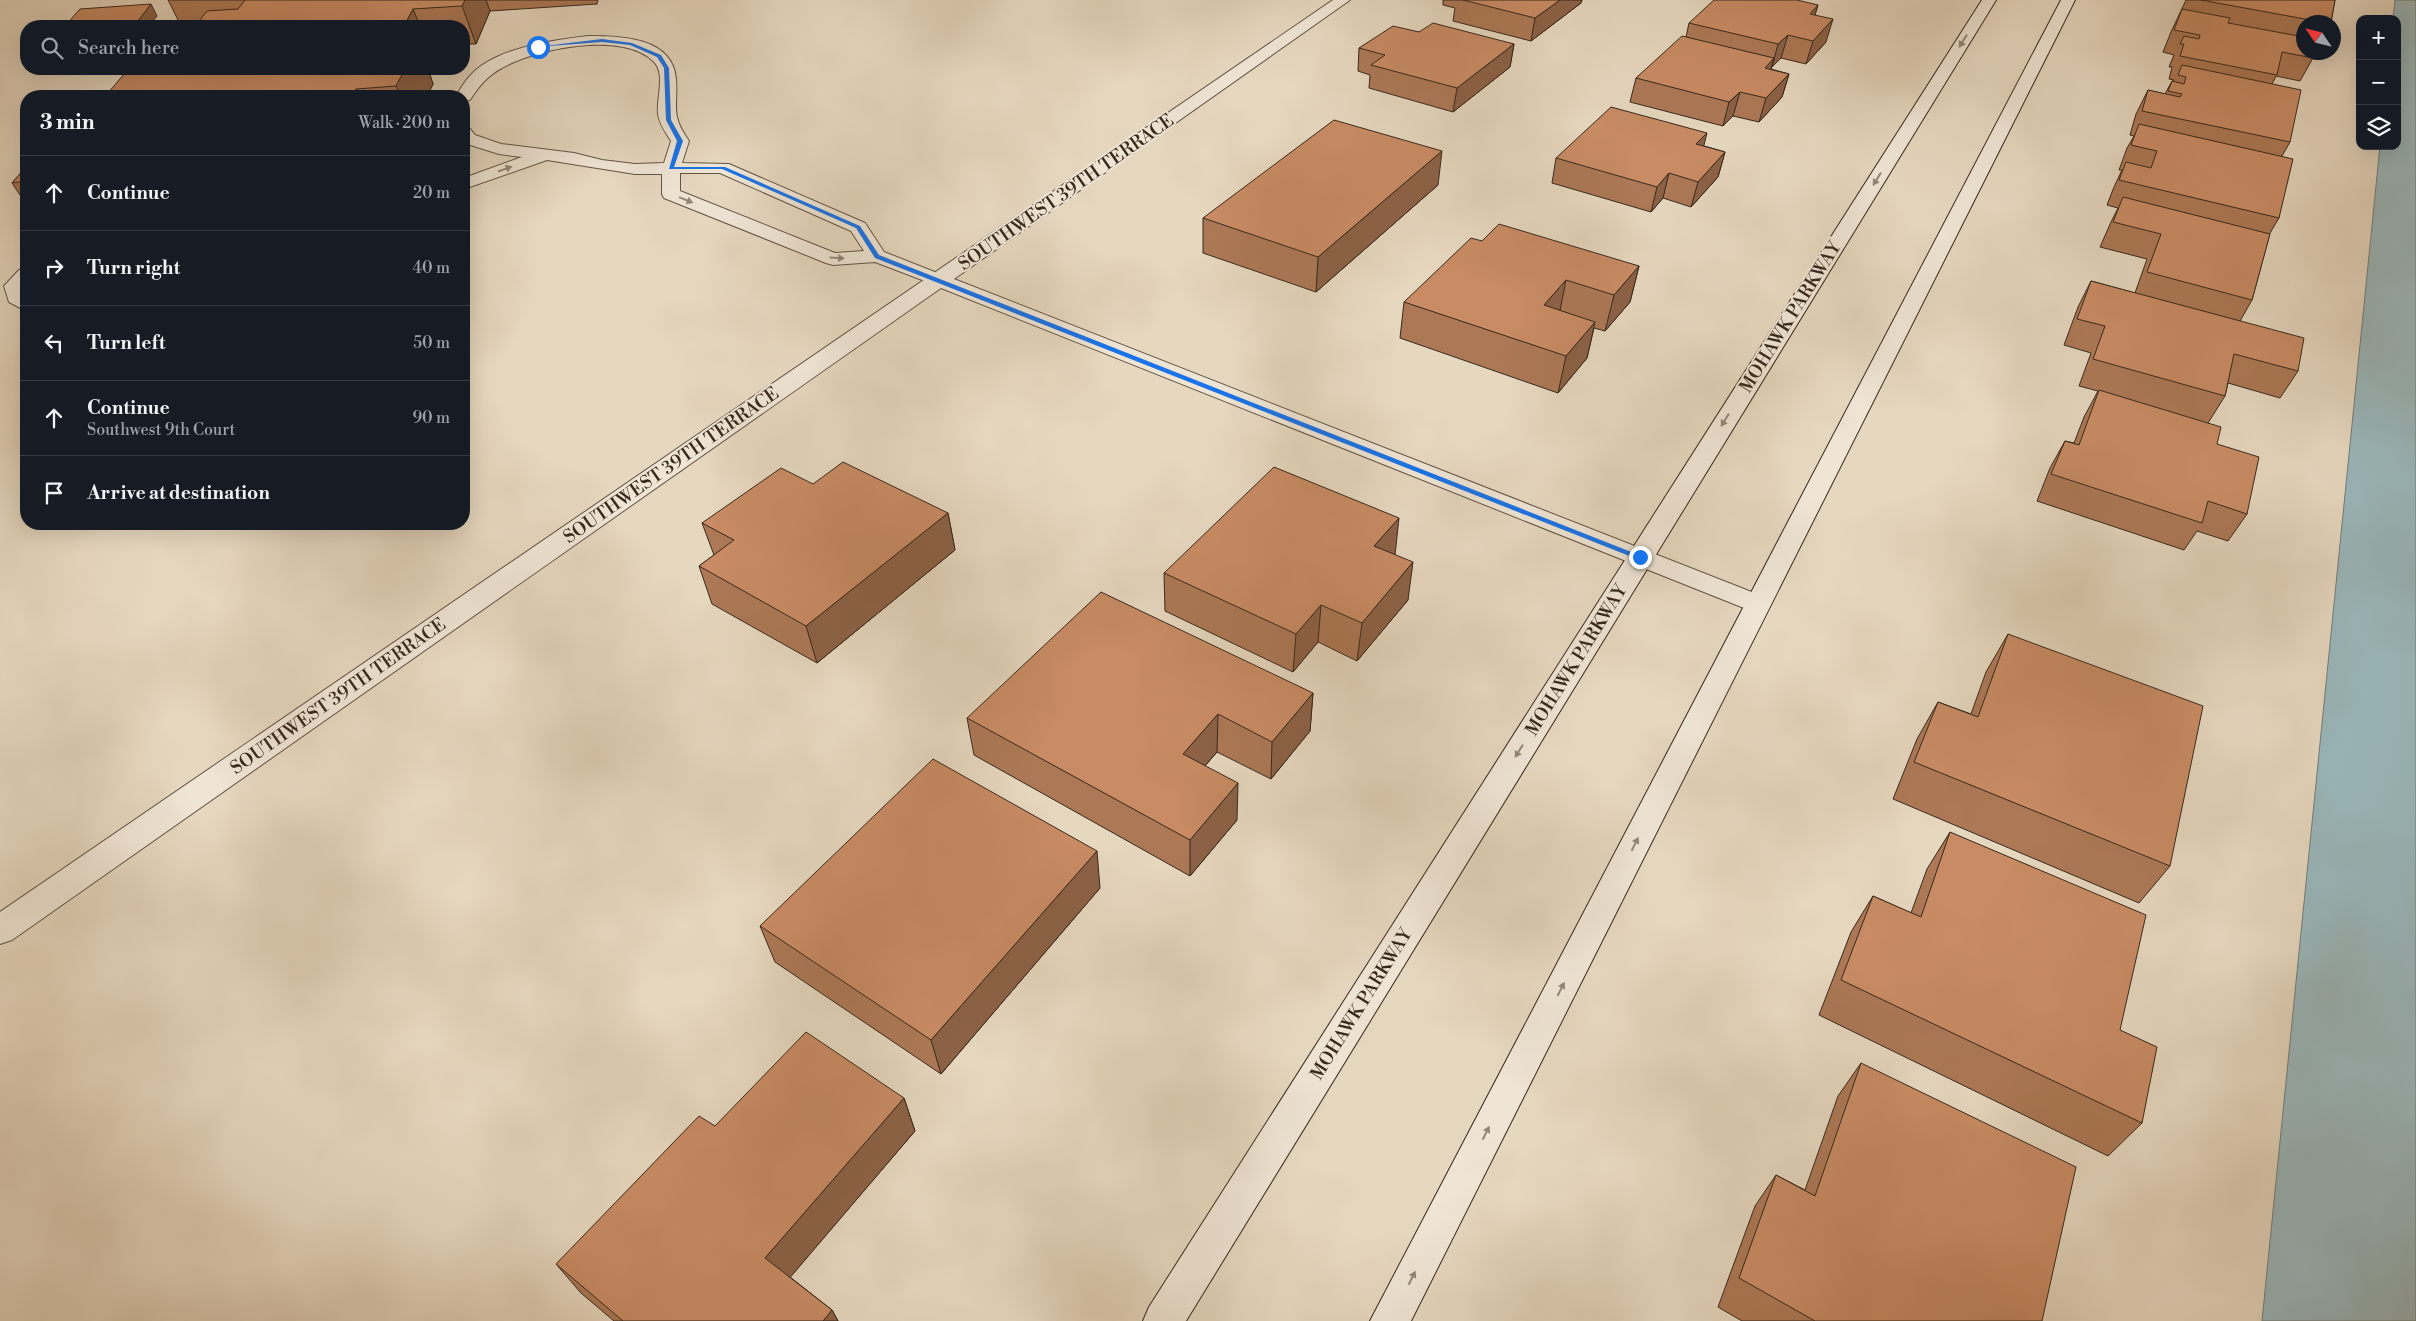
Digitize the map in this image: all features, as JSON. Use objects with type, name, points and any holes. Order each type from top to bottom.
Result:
[{"type":"street","name":"SOUTHWEST 39TH TERRACE","points":[[2,925],[1343,0]]},
{"type":"street","name":"MOHAWK PARKWAY","points":[[1163,1321],[1989,0]]},
{"type":"street","points":[[1390,1321],[2068,0]]},
{"type":"street","points":[[466,90],[485,70],[510,56],[538,47],[602,41],[631,44],[647,49],[659,56],[666,68],[668,120],[680,141],[671,168],[671,194],[833,259],[877,256],[1758,604]]},
{"type":"street","points":[[470,139],[499,149],[547,155],[602,166],[635,169],[723,168],[858,227],[877,256]]},
{"type":"street","points":[[470,182],[547,155]]},
{"type":"street","points":[[20,280],[14,286],[16,298],[20,301]]},
{"type":"water","points":[[2395,0],[2416,0],[2416,1321],[2262,1321],[2380,150],[2401,150],[2401,15],[2393,15]]},
{"type":"building","points":[[245,0],[465,0],[462,6],[413,9],[407,20],[200,20],[207,11],[238,9]]},
{"type":"building","points":[[1463,0],[1560,0],[1535,18]]},
{"type":"building","points":[[1714,0],[1797,0],[1818,5],[1810,14],[1833,19],[1813,41],[1788,35],[1778,44],[1689,23]]},
{"type":"building","points":[[2201,0],[2335,0],[2332,15],[2296,15],[2296,17]]},
{"type":"building","points":[[151,4],[139,20],[70,20],[80,9]]},
{"type":"building","points":[[2182,9],[2230,18],[2228,23],[2296,36],[2296,55],[2282,52],[2277,75],[2180,56],[2184,44],[2180,44],[2184,36],[2199,39],[2200,35],[2174,30]]},
{"type":"building","points":[[1433,23],[1514,44],[1457,88],[1371,65],[1385,55],[1359,48],[1393,26],[1419,32]]},
{"type":"building","points":[[1682,36],[1774,58],[1765,68],[1789,74],[1766,98],[1740,92],[1729,102],[1636,78]]},
{"type":"building","points":[[2182,65],[2301,90],[2290,142],[2142,111],[2148,90],[2180,97],[2182,94],[2168,91],[2172,81],[2184,84],[2186,77],[2178,75]]},
{"type":"building","points":[[123,75],[402,75],[396,86],[355,90],[111,90]]},
{"type":"building","points":[[1611,107],[1707,133],[1696,144],[1725,152],[1698,182],[1669,173],[1657,187],[1556,158]]},
{"type":"building","points":[[1334,120],[1442,151],[1318,257],[1203,218]]},
{"type":"building","points":[[2139,124],[2293,159],[2279,218],[2119,180],[2126,162],[2151,168],[2157,151],[2131,145]]},
{"type":"building","points":[[20,174],[20,182],[12,183]]},
{"type":"building","points":[[2123,197],[2270,234],[2252,300],[2147,272],[2161,234],[2113,222]]},
{"type":"building","points":[[1499,224],[1639,266],[1614,295],[1566,280],[1544,305],[1595,322],[1566,356],[1404,302],[1471,238],[1482,241]]},
{"type":"building","points":[[2091,281],[2304,338],[2298,371],[2234,354],[2225,396],[2093,359],[2105,326],[2077,319]]},
{"type":"building","points":[[2099,390],[2221,427],[2217,444],[2259,457],[2247,514],[2208,501],[2202,523],[2051,474],[2065,441],[2079,445]]},
{"type":"building","points":[[843,462],[948,513],[806,626],[699,566],[734,540],[702,523],[781,468],[813,484]]},
{"type":"building","points":[[1274,467],[1399,518],[1374,546],[1413,562],[1362,623],[1321,605],[1296,634],[1164,573]]},
{"type":"building","points":[[1101,592],[1313,693],[1272,742],[1218,714],[1183,754],[1238,783],[1190,840],[967,718]]},
{"type":"building","points":[[2008,634],[2203,706],[2170,866],[1914,762],[1938,702],[1978,717]]},
{"type":"building","points":[[933,759],[1097,851],[931,1040],[760,926]]},
{"type":"building","points":[[1950,832],[2146,915],[2120,1030],[2157,1047],[2142,1123],[1841,980],[1873,896],[1921,917]]},
{"type":"building","points":[[806,1032],[904,1098],[765,1258],[832,1310],[823,1321],[623,1321],[556,1264],[699,1116],[715,1126]]},
{"type":"building","points":[[1861,1063],[2076,1167],[2042,1321],[1815,1321],[1739,1278],[1776,1175],[1815,1196]]},
{"type":"route","points":[[538,47],[564,43],[602,41],[631,44],[647,49],[659,56],[666,68],[668,120],[680,141],[671,168],[723,168],[858,227],[877,256],[1640,557]]}]
